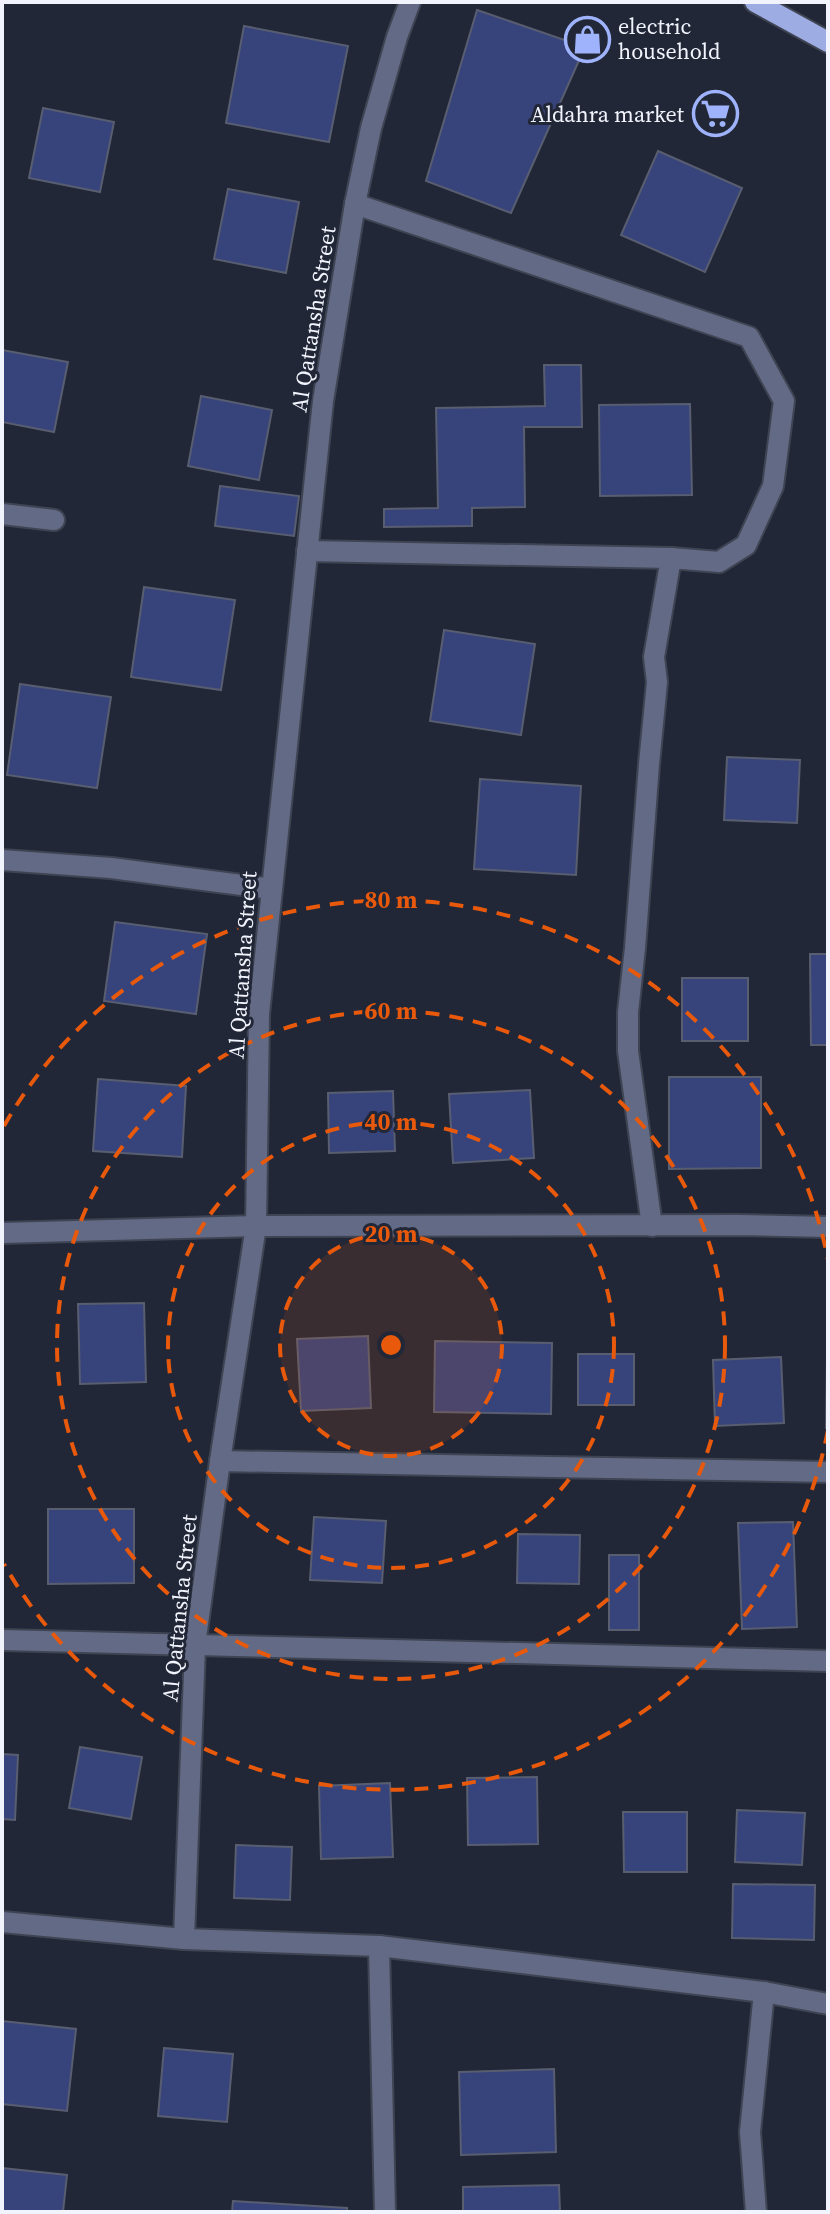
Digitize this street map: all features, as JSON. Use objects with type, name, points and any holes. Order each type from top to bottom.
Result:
[{"type":"main road","points":[[755,2],[828,42]]},
{"type":"street","name":"Al Qattansha Street","points":[[184,1939],[195,1646],[256,1226],[259,1014],[323,401],[355,204],[371,128],[410,2]]},
{"type":"street","points":[[307,551],[671,558],[719,562],[746,545],[773,486],[784,401],[749,337],[355,204]]},
{"type":"street","points":[[2,514],[54,520]]},
{"type":"street","points":[[652,1226],[628,1051],[628,1012],[657,682],[654,657],[671,558]]},
{"type":"street","points":[[2,860],[111,868],[272,889]]},
{"type":"street","points":[[2,1233],[256,1226],[828,1227]]},
{"type":"street","points":[[220,1461],[828,1472]]},
{"type":"street","points":[[2,1640],[828,1661]]},
{"type":"street","points":[[2,1922],[184,1939],[379,1946],[764,1992],[828,2004]]},
{"type":"street","points":[[379,1946],[385,2212]]},
{"type":"street","points":[[756,2212],[750,2132],[764,1992]]},
{"type":"building","points":[[477,10],[585,47],[511,213],[426,181]]},
{"type":"building","points":[[244,26],[348,46],[329,142],[226,123]]},
{"type":"building","points":[[43,108],[114,122],[100,192],[29,178]]},
{"type":"building","points":[[658,151],[742,188],[705,272],[621,235]]},
{"type":"building","points":[[228,189],[299,202],[286,273],[214,259]]},
{"type":"building","points":[[2,350],[68,362],[54,432],[2,422]]},
{"type":"building","points":[[544,365],[581,365],[582,427],[524,427],[525,507],[472,508],[472,526],[384,527],[384,509],[438,508],[436,408],[545,406]]},
{"type":"building","points":[[201,396],[272,410],[259,480],[188,466]]},
{"type":"building","points":[[690,404],[692,495],[600,496],[599,405]]},
{"type":"building","points":[[220,486],[299,496],[294,536],[215,526]]},
{"type":"building","points":[[144,587],[235,600],[221,690],[131,677]]},
{"type":"building","points":[[444,630],[535,644],[521,735],[430,721]]},
{"type":"building","points":[[20,684],[111,697],[97,788],[7,775]]},
{"type":"building","points":[[727,757],[800,760],[797,823],[724,820]]},
{"type":"building","points":[[480,779],[581,786],[576,875],[474,869]]},
{"type":"building","points":[[115,922],[207,934],[196,1014],[104,1001]]},
{"type":"building","points":[[810,954],[828,954],[828,1045],[811,1045]]},
{"type":"building","points":[[682,978],[748,978],[748,1041],[682,1041]]},
{"type":"building","points":[[669,1077],[761,1077],[761,1168],[669,1169]]},
{"type":"building","points":[[98,1079],[186,1086],[182,1157],[93,1151]]},
{"type":"building","points":[[530,1090],[534,1158],[453,1163],[449,1094]]},
{"type":"building","points":[[393,1091],[395,1151],[329,1153],[328,1093]]},
{"type":"building","points":[[144,1303],[146,1382],[80,1384],[78,1304]]},
{"type":"building","points":[[368,1336],[371,1408],[301,1411],[297,1339]]},
{"type":"building","points":[[435,1341],[552,1343],[551,1414],[434,1412]]},
{"type":"building","points":[[578,1354],[634,1354],[634,1405],[578,1405]]},
{"type":"building","points":[[781,1357],[784,1423],[715,1426],[713,1360]]},
{"type":"building","points":[[827,1359],[828,1428],[826,1428]]},
{"type":"building","points":[[48,1509],[134,1509],[134,1583],[48,1584]]},
{"type":"building","points":[[314,1517],[386,1521],[382,1583],[310,1580]]},
{"type":"building","points":[[793,1522],[797,1627],[742,1629],[738,1523]]},
{"type":"building","points":[[518,1534],[580,1535],[579,1584],[517,1583]]},
{"type":"building","points":[[609,1555],[639,1555],[639,1630],[609,1630]]},
{"type":"building","points":[[80,1747],[142,1757],[131,1819],[69,1808]]},
{"type":"building","points":[[2,1754],[18,1755],[15,1820],[2,1819]]},
{"type":"building","points":[[537,1777],[538,1844],[468,1845],[467,1778]]},
{"type":"building","points":[[390,1783],[393,1857],[321,1859],[319,1786]]},
{"type":"building","points":[[737,1810],[805,1813],[802,1865],[735,1862]]},
{"type":"building","points":[[623,1812],[687,1812],[687,1872],[624,1872]]},
{"type":"building","points":[[236,1845],[292,1847],[290,1900],[234,1898]]},
{"type":"building","points":[[733,1884],[815,1885],[814,1940],[732,1938]]},
{"type":"building","points":[[2,2021],[76,2029],[67,2111],[2,2104]]},
{"type":"building","points":[[164,2048],[233,2054],[227,2122],[158,2116]]},
{"type":"building","points":[[554,2069],[556,2152],[461,2155],[459,2072]]},
{"type":"building","points":[[2,2168],[67,2175],[63,2212],[2,2212]]},
{"type":"building","points":[[559,2185],[560,2212],[463,2212],[463,2187]]},
{"type":"building","points":[[233,2201],[347,2208],[347,2212],[232,2212]]},
{"type":"place","name":"electric household","points":[[587,39]]},
{"type":"place","name":"Aldahra market","points":[[715,114]]}]
